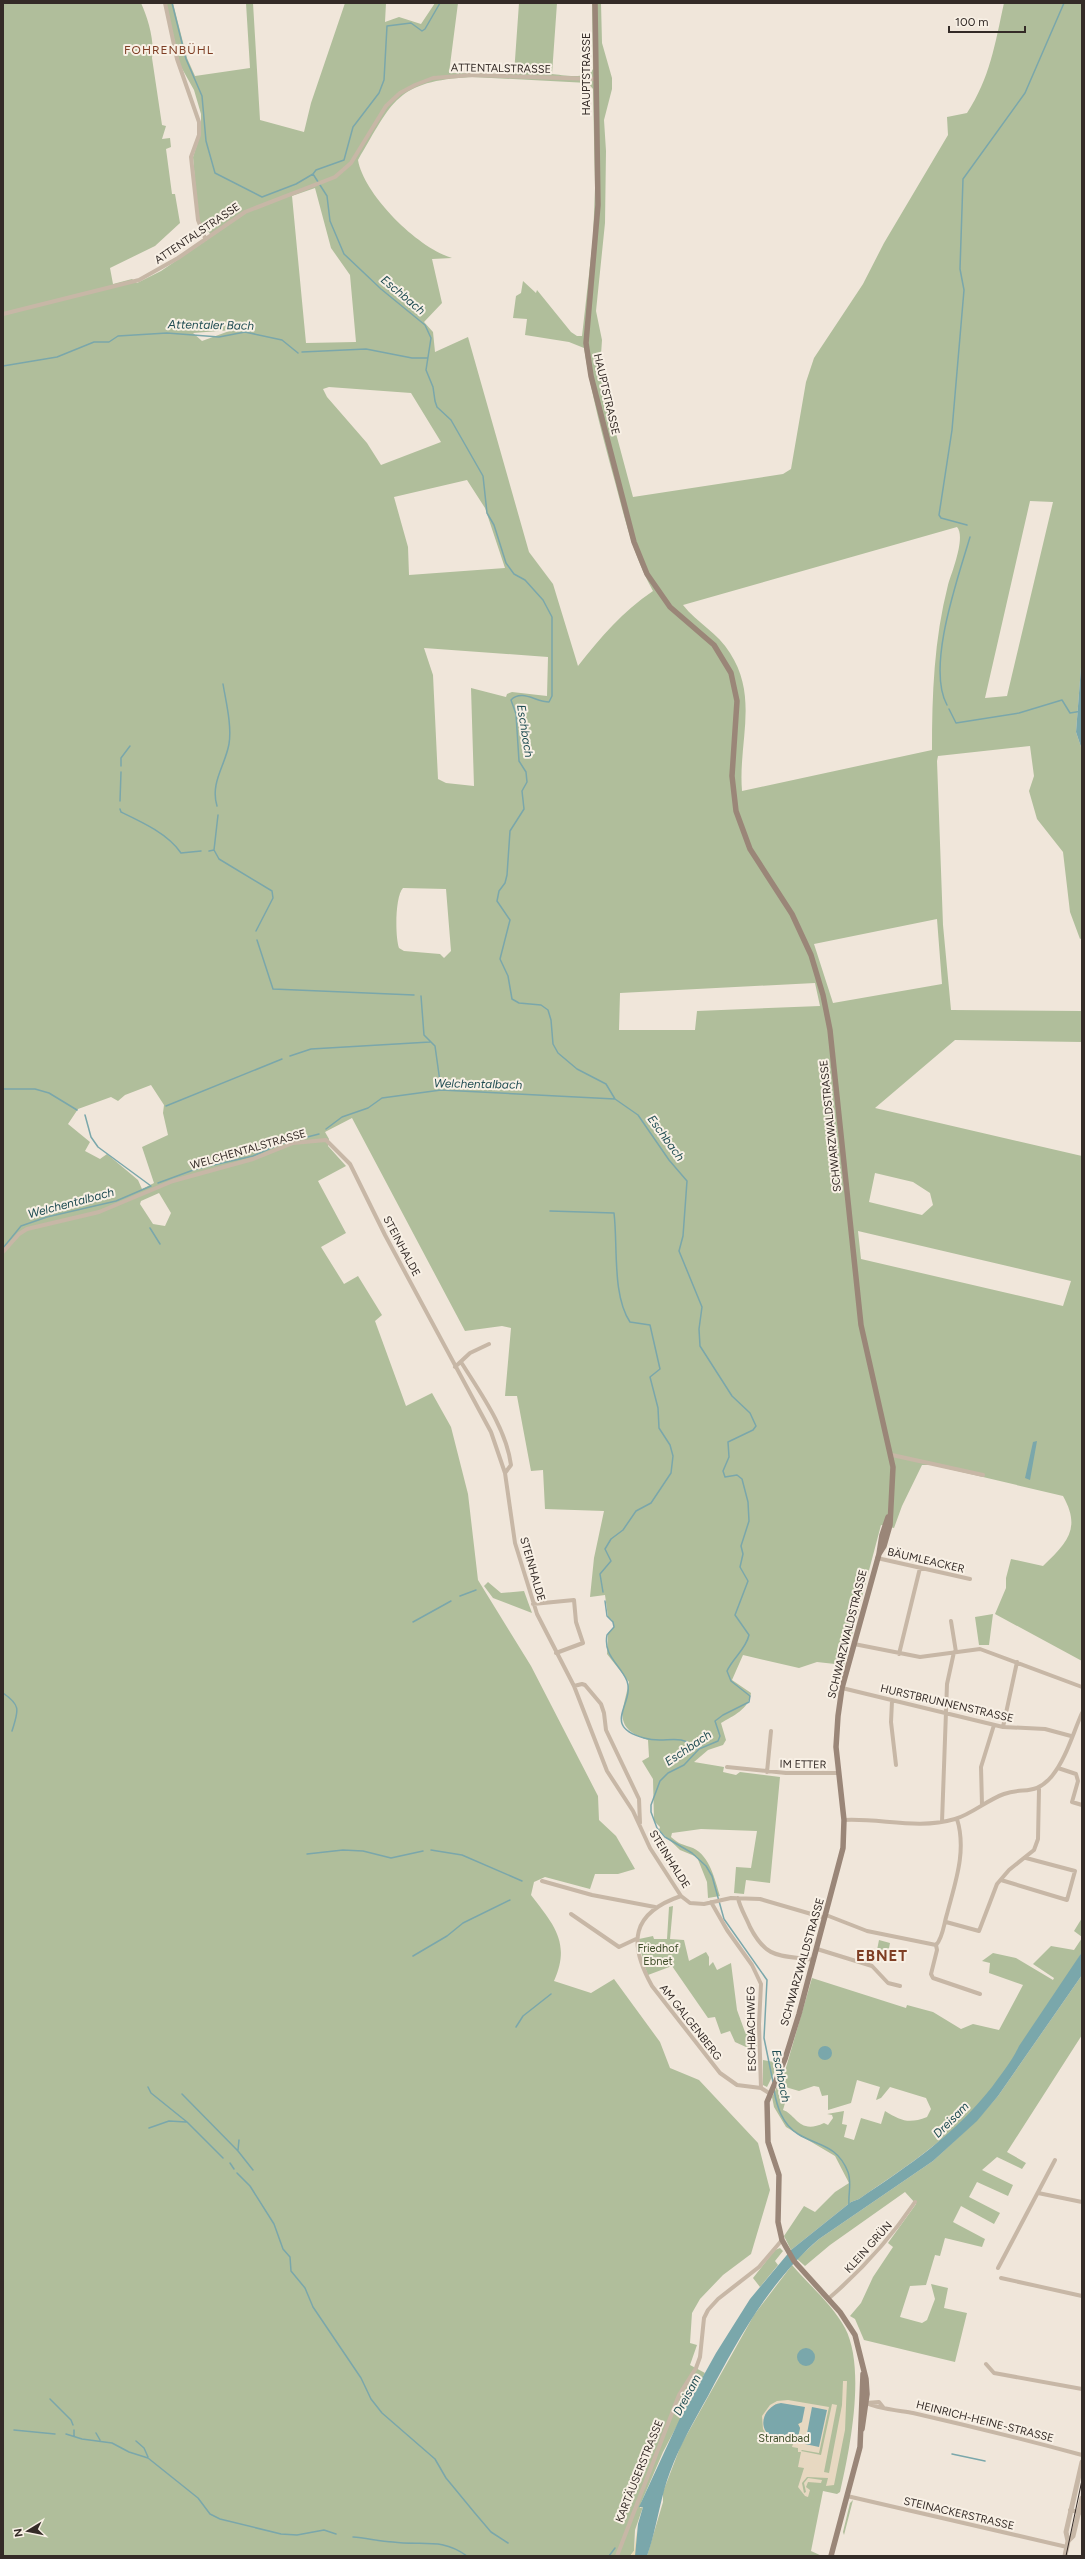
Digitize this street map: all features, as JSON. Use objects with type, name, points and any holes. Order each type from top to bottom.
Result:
[{"type":"main road","name":"HAUPTSTRASSE","points":[[595,3],[598,205],[586,342],[591,376],[634,542],[647,574],[670,607],[714,645],[731,673],[737,701],[733,751]]},
{"type":"main road","name":"SCHWARZWALDSTRASSE","points":[[733,751],[733,790],[741,829],[750,849],[781,896],[802,935],[823,995],[830,1030],[861,1325],[871,1376],[892,1455],[894,1476],[887,1537],[878,1556],[842,1688],[836,1732],[838,1773],[844,1820],[843,1848],[817,1949],[788,2050],[769,2092],[767,2130],[779,2175],[778,2222],[785,2249],[828,2299],[855,2335],[863,2373],[864,2403],[860,2447],[831,2556]]},
{"type":"street","points":[[165,3],[177,59],[200,122],[199,135],[191,157],[198,220],[205,238]]},
{"type":"street","name":"ATTENTALSTRASSE","points":[[3,314],[138,280],[158,271],[205,238],[251,209],[314,186],[344,170],[359,152],[386,106],[400,93],[415,85],[433,78],[471,75],[595,79]]},
{"type":"street","name":"WELCHENTALSTRASSE","points":[[3,1252],[19,1234],[27,1229],[98,1212],[173,1181],[254,1160],[293,1143],[326,1140]]},
{"type":"street","name":"STEINHALDE","points":[[326,1140],[350,1164],[455,1367],[488,1426],[505,1473],[516,1543],[534,1604],[556,1653],[574,1686],[607,1771],[633,1811],[650,1848],[681,1896],[690,1903],[697,1904],[738,1898],[775,1902],[825,1916],[867,1931],[936,1945]]},
{"type":"street","points":[[455,1367],[470,1352],[489,1344]]},
{"type":"street","name":"STEINHALDE","points":[[461,1362],[496,1421],[509,1453],[511,1465],[505,1473]]},
{"type":"street","points":[[892,1455],[983,1476]]},
{"type":"street","name":"BÄUMLEACKER","points":[[878,1556],[920,1568],[970,1579]]},
{"type":"street","points":[[899,1654],[920,1568]]},
{"type":"street","points":[[534,1604],[574,1600],[576,1622],[583,1643],[556,1653]]},
{"type":"street","points":[[942,1822],[947,1684],[955,1652],[951,1621]]},
{"type":"street","points":[[854,1644],[920,1657],[980,1649],[1082,1687]]},
{"type":"street","points":[[1003,1727],[1017,1662]]},
{"type":"street","name":"STEINHALDE","points":[[574,1686],[582,1684],[586,1685],[601,1704],[604,1713],[606,1730],[639,1799],[640,1828]]},
{"type":"street","name":"HURSTBRUNNENSTRASSE","points":[[842,1688],[1003,1727],[1045,1729],[1071,1736]]},
{"type":"street","points":[[892,1701],[891,1722],[896,1765]]},
{"type":"street","points":[[844,1820],[912,1825],[942,1822],[957,1819],[1006,1794],[1039,1789],[1058,1768],[1082,1713]]},
{"type":"street","points":[[982,1805],[981,1767],[994,1725]]},
{"type":"street","name":"IM ETTER","points":[[767,1772],[771,1731]]},
{"type":"street","name":"IM ETTER","points":[[727,1767],[767,1772],[810,1774],[838,1773]]},
{"type":"street","points":[[1058,1768],[1076,1774],[1078,1781],[1072,1802],[1082,1805]]},
{"type":"street","points":[[946,1922],[979,1931],[994,1889],[1009,1870],[1026,1858],[1034,1850],[1038,1839],[1039,1789]]},
{"type":"street","points":[[957,1819],[960,1829],[960,1857],[946,1922],[939,1942],[936,1945],[937,1950],[931,1974],[933,1978],[980,1994]]},
{"type":"street","points":[[1001,1880],[1067,1900],[1075,1871],[1026,1858]]},
{"type":"street","points":[[542,1881],[592,1894],[655,1907],[681,1896]]},
{"type":"street","points":[[738,1898],[756,1939],[765,1950],[776,1954],[814,1960]]},
{"type":"street","name":"ESCHBACHWEG","points":[[712,1902],[727,1930],[752,1965],[761,1984],[759,2024],[761,2088]]},
{"type":"street","points":[[571,1914],[614,1945],[622,1946],[636,1939],[655,1907]]},
{"type":"street","name":"AM GALGENBERG","points":[[636,1939],[640,1959],[652,1986],[720,2073],[737,2085],[761,2088]]},
{"type":"street","points":[[817,1949],[872,1966],[888,1983],[900,1986]]},
{"type":"street","points":[[761,2088],[769,2092]]},
{"type":"street","points":[[998,2268],[1055,2160]]},
{"type":"street","points":[[1038,2193],[1082,2202]]},
{"type":"street","name":"KLEIN GRÜN","points":[[828,2299],[854,2277],[888,2240],[915,2202]]},
{"type":"street","name":"KARTÄUSERSTRASSE","points":[[617,2556],[679,2395],[700,2357],[704,2318],[708,2310],[718,2299],[751,2275],[782,2240]]},
{"type":"street","points":[[1001,2278],[1082,2296]]},
{"type":"street","points":[[986,2364],[994,2373],[1082,2390]]},
{"type":"street","name":"HEINRICH-HEINE-STRASSE","points":[[864,2403],[871,2407],[883,2406],[1082,2455]]},
{"type":"street","points":[[1065,2556],[1068,2541],[1066,2532],[1082,2462]]},
{"type":"street","name":"STEINACKERSTRASSE","points":[[847,2496],[1067,2547]]},
{"type":"street","points":[[1068,2541],[1073,2536],[1080,2512],[1082,2498]]},
{"type":"street","points":[[1070,2510],[1080,2512]]},
{"type":"green space","points":[[3,3],[141,3],[144,9],[152,38],[152,58],[162,125],[166,126],[162,139],[170,138],[171,147],[166,149],[172,194],[175,194],[180,223],[155,246],[110,268],[113,284],[132,279],[137,283],[161,271],[211,237],[209,232],[204,231],[198,219],[193,157],[201,132],[201,114],[194,90],[180,65],[166,3],[173,3],[187,58],[195,76],[250,68],[246,3],[253,3],[260,120],[304,132],[311,103],[345,3],[386,3],[385,22],[399,17],[421,24],[435,3],[458,3],[449,73],[514,74],[519,3],[557,3],[552,74],[580,76],[586,75],[593,69],[592,3],[601,3],[602,43],[612,78],[612,89],[604,120],[606,151],[605,223],[596,311],[602,340],[600,369],[602,381],[633,497],[783,474],[791,469],[806,382],[814,358],[863,284],[884,243],[948,135],[947,117],[967,113],[975,100],[991,60],[1004,3],[1082,3],[1082,654],[1076,732],[1082,750],[1082,938],[1080,939],[1070,912],[1063,852],[1037,819],[1029,791],[1034,776],[1030,746],[938,756],[937,761],[943,925],[951,1010],[1082,1011],[1082,1042],[955,1040],[875,1108],[1082,1156],[1082,1661],[995,1614],[1006,1588],[1006,1578],[1011,1559],[1043,1566],[1065,1542],[1071,1526],[1071,1517],[1063,1496],[932,1465],[922,1465],[902,1506],[894,1528],[881,1525],[844,1665],[817,1662],[799,1668],[743,1655],[732,1680],[751,1693],[750,1699],[744,1708],[721,1723],[726,1740],[723,1745],[708,1750],[694,1762],[724,1767],[723,1772],[736,1775],[740,1772],[780,1777],[770,1883],[746,1880],[744,1894],[734,1893],[736,1867],[751,1868],[757,1831],[701,1829],[672,1833],[671,1837],[674,1840],[693,1848],[708,1862],[720,1896],[708,1898],[707,1882],[697,1857],[680,1850],[659,1830],[660,1827],[654,1821],[653,1779],[642,1761],[649,1757],[648,1740],[629,1730],[625,1724],[623,1710],[629,1682],[607,1654],[608,1633],[614,1627],[612,1620],[608,1617],[605,1595],[590,1597],[594,1558],[604,1511],[545,1509],[543,1470],[531,1471],[517,1396],[505,1396],[511,1328],[502,1326],[465,1331],[352,1118],[325,1132],[329,1139],[328,1146],[346,1166],[318,1181],[346,1233],[321,1247],[344,1284],[358,1276],[382,1315],[375,1321],[406,1406],[432,1393],[451,1427],[468,1494],[478,1580],[531,1666],[598,1796],[599,1820],[616,1836],[635,1869],[618,1874],[595,1874],[590,1889],[545,1877],[534,1882],[531,1895],[547,1916],[558,1935],[561,1956],[559,1968],[554,1981],[591,1993],[614,1979],[660,2042],[670,2068],[699,2080],[758,2143],[770,2190],[751,2254],[723,2275],[700,2299],[692,2313],[690,2343],[697,2345],[690,2365],[705,2373],[663,2452],[641,2503],[640,2508],[643,2507],[635,2530],[634,2551],[630,2556],[3,2556]],"holes":[[[472,77],[588,83],[593,89],[595,188],[593,239],[582,336],[577,336],[571,332],[537,290],[536,293],[523,281],[521,293],[516,296],[513,318],[527,319],[525,335],[569,342],[584,348],[590,382],[626,524],[640,565],[653,591],[622,616],[578,666],[553,584],[529,552],[468,337],[435,352],[433,332],[424,322],[442,303],[432,259],[452,258],[438,252],[409,232],[381,204],[370,189],[362,174],[358,160],[389,109],[412,89],[427,83],[447,79]],[[315,188],[331,248],[350,275],[356,342],[306,343],[292,196]],[[232,330],[202,341],[193,333]],[[329,387],[411,393],[441,442],[381,465],[367,443],[327,397],[323,389]],[[467,480],[485,508],[505,568],[409,575],[408,547],[394,497]],[[1030,501],[1053,502],[1007,696],[985,698]],[[957,527],[959,532],[959,546],[943,606],[937,647],[933,688],[932,750],[742,791],[745,720],[744,687],[739,670],[730,653],[720,640],[683,605]],[[424,648],[548,657],[547,696],[512,692],[507,694],[506,697],[471,688],[474,786],[446,783],[438,779],[433,675]],[[403,888],[446,889],[451,951],[444,958],[440,954],[404,951],[399,948],[396,926],[400,892]],[[937,919],[942,984],[833,1003],[814,944]],[[815,983],[820,1006],[697,1011],[695,1030],[619,1030],[620,993]],[[151,1085],[164,1105],[163,1113],[168,1135],[142,1147],[154,1183],[142,1189],[138,1180],[107,1154],[100,1159],[85,1151],[90,1142],[68,1124],[78,1109],[111,1097],[118,1101],[125,1095]],[[875,1173],[913,1182],[930,1193],[933,1205],[922,1215],[869,1202]],[[159,1193],[171,1213],[165,1226],[153,1224],[140,1204],[141,1201]],[[858,1231],[1071,1281],[1063,1306],[861,1259]]]},
{"type":"green space","points":[[488,1582],[501,1593],[524,1591],[532,1613],[493,1598],[484,1586]]},
{"type":"green space","points":[[993,1614],[989,1645],[979,1645],[975,1617]]},
{"type":"green space","name":"Friedhof Ebnet","points":[[673,1906],[670,1939],[684,1940],[689,1961],[706,1952],[709,1957],[709,1966],[713,1962],[717,1970],[731,1963],[737,2010],[745,2032],[752,2031],[753,2039],[756,2040],[757,2046],[746,2047],[735,2042],[730,2031],[721,2034],[715,2017],[708,2018],[672,1966],[648,1975],[643,1962],[639,1939],[653,1936],[654,1939],[667,1939],[669,1907]]},
{"type":"green space","points":[[1082,1918],[1082,1937],[1074,1931]]},
{"type":"green space","points":[[1082,1938],[1082,1952],[1075,1964],[1020,2046],[1006,2071],[970,2114],[950,2133],[928,2150],[859,2199],[851,2202],[791,2250],[784,2236],[804,2206],[815,2212],[835,2192],[849,2183],[835,2156],[786,2127],[774,2107],[772,2097],[785,2071],[812,1978],[906,2008],[907,2005],[933,2012],[961,2029],[973,2024],[999,2030],[1023,1985],[989,1973],[990,1963],[982,1961],[993,1953],[1016,1958],[1053,1980],[1054,1978],[1033,1964],[1051,1946],[1074,1950]],"holes":[[[857,2080],[880,2087],[876,2100],[881,2098],[890,2087],[926,2098],[931,2109],[927,2117],[910,2121],[901,2119],[885,2111],[881,2124],[861,2118],[854,2140],[844,2137],[847,2125],[842,2124],[844,2111],[827,2114],[832,2115],[833,2118],[828,2125],[824,2123],[809,2127],[803,2125],[783,2110],[785,2103],[780,2101],[782,2093],[787,2094],[788,2091],[780,2090],[782,2086],[799,2091],[814,2086],[819,2087],[822,2096],[828,2095],[828,2110],[851,2103]]]},
{"type":"green space","points":[[879,1940],[890,1943],[887,1958],[876,1955]]},
{"type":"green space","points":[[1082,1975],[1082,2035],[1007,2152],[1026,2163],[1022,2169],[997,2157],[982,2170],[1013,2185],[1008,2196],[977,2182],[969,2197],[1000,2213],[994,2224],[961,2206],[953,2222],[985,2239],[982,2247],[945,2238],[940,2256],[935,2255],[926,2285],[910,2286],[900,2317],[922,2323],[927,2320],[935,2299],[931,2284],[948,2288],[944,2308],[967,2313],[955,2362],[864,2340],[855,2319],[850,2316],[861,2303],[873,2277],[893,2247],[888,2243],[916,2204],[905,2192],[830,2245],[805,2266],[797,2259],[819,2239],[933,2161],[976,2121],[998,2096]]},
{"type":"green space","points":[[763,2060],[779,2063],[767,2087],[763,2085]]},
{"type":"green space","points":[[780,2248],[783,2251],[775,2261],[778,2265],[760,2287],[753,2278],[775,2250]]},
{"type":"green space","name":"Strandbad","points":[[792,2265],[840,2319],[851,2345],[854,2364],[855,2386],[852,2432],[840,2492],[837,2494],[823,2491],[811,2551],[822,2556],[647,2556],[663,2502],[663,2492],[681,2445],[754,2315]]},
{"type":"green space","points":[[853,2500],[844,2535],[843,2532],[850,2503]]},
{"type":"sand","points":[[638,2524],[636,2554],[635,2556],[630,2556],[634,2551]]},
{"type":"shaded area","points":[[843,2381],[847,2381],[845,2430],[834,2485],[826,2486],[828,2478],[807,2477],[802,2483],[804,2493],[806,2492],[804,2483],[808,2478],[822,2480],[821,2483],[808,2482],[806,2487],[810,2490],[808,2497],[805,2496],[798,2487],[804,2468],[798,2467],[801,2452],[798,2452],[798,2448],[792,2447],[793,2444],[776,2441],[767,2436],[763,2429],[762,2416],[770,2405],[777,2401],[788,2400],[829,2407],[819,2453],[801,2451],[821,2455],[832,2404],[837,2405],[824,2472],[829,2473],[842,2405]],"holes":[[[776,2404],[802,2422],[798,2424],[800,2428],[797,2442],[775,2439],[765,2429],[765,2415]]]},
{"type":"water","points":[[1082,654],[1082,750],[1076,732]]},
{"type":"water","points":[[1037,1441],[1030,1480],[1025,1478],[1033,1442]]},
{"type":"water","name":"Dreisam","points":[[1082,1952],[1082,1975],[998,2096],[977,2121],[933,2161],[819,2239],[801,2255],[770,2292],[743,2332],[678,2452],[667,2482],[647,2556],[635,2556],[638,2524],[643,2507],[639,2507],[681,2416],[716,2353],[750,2299],[791,2250],[851,2202],[859,2199],[930,2149],[977,2105],[1007,2067],[1019,2046]]},
{"type":"water","points":[[825,2046],[830,2048],[832,2053],[830,2058],[825,2060],[820,2058],[818,2053],[820,2048]]},
{"type":"water","points":[[806,2348],[812,2351],[815,2357],[812,2363],[806,2366],[800,2363],[797,2357],[800,2351]]},
{"type":"water","points":[[781,2403],[805,2407],[802,2422],[798,2424],[800,2428],[797,2442],[776,2439],[766,2432],[763,2421],[767,2411],[771,2407]]},
{"type":"water","points":[[812,2407],[827,2410],[819,2447],[805,2444]]},
{"type":"waterway","points":[[172,3],[186,59],[202,96],[206,141],[215,173],[262,197],[296,184],[313,174]]},
{"type":"waterway","name":"Eschbach","points":[[440,3],[425,29],[422,31],[411,23],[387,26],[384,80],[379,93],[353,127],[344,160],[316,170],[313,174],[327,196],[330,221],[344,254],[381,289],[425,325],[431,338],[426,370],[433,387],[437,407],[451,420],[483,476],[487,513],[494,525],[506,563],[514,574],[525,580],[543,600],[552,617],[552,696],[549,702],[524,696],[515,697],[511,700],[516,714],[519,761],[526,772],[527,782],[522,791],[524,809],[510,831],[507,875],[505,883],[499,891],[497,901],[510,920],[500,959],[508,976],[512,999],[519,1003],[541,1005],[548,1010],[551,1020],[553,1044],[558,1053],[577,1069],[606,1084],[615,1099],[638,1115],[669,1160],[687,1181],[683,1236],[679,1251],[702,1307],[699,1329],[700,1346],[732,1396],[750,1413],[756,1426],[753,1430],[728,1442],[729,1457],[723,1471],[725,1477],[737,1475],[742,1479],[748,1502],[749,1521],[741,1546],[743,1554],[740,1567],[748,1581],[735,1615],[749,1635],[745,1645],[727,1671],[731,1681],[750,1696],[749,1702],[723,1715],[715,1721],[720,1736],[718,1741],[699,1749],[684,1765],[668,1773],[660,1781],[651,1805],[651,1812],[657,1828],[665,1837],[692,1853],[706,1866],[712,1876],[724,1919],[767,1980],[764,2038],[773,2082]]},
{"type":"waterway","points":[[967,525],[941,518],[939,515],[952,430],[964,290],[960,269],[963,179],[1025,93],[1064,3]]},
{"type":"waterway","name":"Attentaler Bach","points":[[3,366],[57,357],[94,342],[109,342],[118,336],[167,333],[219,337],[245,332],[282,340],[298,353]]},
{"type":"waterway","name":"Attentaler Bach","points":[[302,352],[366,349],[412,358],[427,358]]},
{"type":"waterway","points":[[947,705],[941,689],[940,668],[942,646],[952,598],[970,537]]},
{"type":"waterway","points":[[217,806],[215,790],[230,737],[223,684]]},
{"type":"waterway","points":[[949,709],[956,723],[1019,713],[1062,700],[1070,713],[1082,711]]},
{"type":"waterway","points":[[121,766],[121,758],[130,746]]},
{"type":"waterway","points":[[120,801],[121,772]]},
{"type":"waterway","points":[[120,809],[121,812],[146,824],[162,834],[176,846],[181,853],[201,851]]},
{"type":"waterway","points":[[214,850],[218,815]]},
{"type":"waterway","points":[[209,851],[214,850],[219,859],[272,891],[273,898],[256,931]]},
{"type":"waterway","points":[[257,940],[273,989],[414,995]]},
{"type":"waterway","points":[[421,996],[424,1035],[435,1046],[441,1089]]},
{"type":"waterway","points":[[290,1056],[311,1049],[430,1042]]},
{"type":"waterway","points":[[166,1106],[282,1059]]},
{"type":"waterway","points":[[3,1089],[35,1089],[49,1093],[77,1110]]},
{"type":"waterway","name":"Welchentalbach","points":[[326,1129],[342,1117],[368,1108],[382,1098],[441,1090],[615,1099]]},
{"type":"waterway","points":[[85,1115],[91,1137],[98,1147],[151,1186]]},
{"type":"waterway","name":"Welchentalbach","points":[[158,1183],[196,1169],[253,1156],[280,1144],[319,1134]]},
{"type":"waterway","name":"Welchentalbach","points":[[3,1248],[21,1226],[47,1217],[116,1201],[151,1186]]},
{"type":"waterway","points":[[550,1211],[614,1213],[620,1298],[624,1311],[630,1322],[650,1325],[660,1369],[650,1377],[658,1408],[659,1428],[670,1445],[673,1456],[671,1473],[651,1503],[636,1511],[623,1530],[611,1539],[605,1549],[611,1561],[600,1574],[603,1592]]},
{"type":"waterway","points":[[150,1228],[160,1244]]},
{"type":"waterway","points":[[460,1596],[476,1590]]},
{"type":"waterway","points":[[413,1622],[451,1601]]},
{"type":"waterway","points":[[605,1601],[607,1616],[613,1622],[614,1627],[607,1635],[607,1649],[627,1681],[627,1698],[621,1721],[624,1727],[631,1733],[644,1738],[652,1740],[677,1739],[691,1744],[699,1749]]},
{"type":"waterway","points":[[3,1693],[16,1705],[17,1709],[12,1731]]},
{"type":"waterway","points":[[307,1854],[343,1850],[363,1851],[391,1858],[423,1851]]},
{"type":"waterway","points":[[431,1850],[462,1855],[522,1881]]},
{"type":"waterway","points":[[413,1956],[447,1936],[463,1923],[510,1900]]},
{"type":"waterway","points":[[516,2027],[523,2016],[551,1994]]},
{"type":"waterway","points":[[148,2087],[151,2093],[187,2122],[223,2158]]},
{"type":"waterway","name":"Eschbach","points":[[774,2090],[781,2115],[792,2130],[805,2138],[826,2147],[838,2156],[843,2163],[850,2180],[849,2205]]},
{"type":"waterway","points":[[182,2094],[238,2151],[253,2170]]},
{"type":"waterway","points":[[149,2128],[169,2121],[186,2122]]},
{"type":"waterway","points":[[238,2150],[239,2140]]},
{"type":"waterway","points":[[230,2163],[234,2169]]},
{"type":"waterway","points":[[237,2173],[250,2186],[274,2224],[283,2249],[290,2257],[291,2271],[305,2288],[313,2307],[361,2378],[371,2399],[382,2413],[435,2459],[446,2478],[491,2532],[508,2543]]},
{"type":"waterway","points":[[50,2399],[71,2420],[73,2425]]},
{"type":"waterway","points":[[14,2430],[55,2434]]},
{"type":"waterway","points":[[74,2430],[74,2436]]},
{"type":"waterway","points":[[96,2433],[100,2440]]},
{"type":"waterway","points":[[66,2434],[82,2439],[112,2443],[129,2452],[148,2458],[198,2498],[210,2514],[220,2519],[281,2534],[297,2535],[324,2530],[336,2534]]},
{"type":"waterway","points":[[136,2441],[144,2448],[148,2457]]},
{"type":"waterway","points":[[952,2454],[985,2461]]},
{"type":"waterway","points":[[353,2537],[403,2543],[440,2544],[449,2546],[467,2556]]},
{"type":"waterway","points":[[609,2556],[615,2548]]},
{"type":"tram line","points":[[1066,2556],[1082,2480]]},
{"type":"district","name":"FOHRENBÜHL","points":[[169,50]]},
{"type":"district","name":"EBNET","points":[[882,1956]]}]
